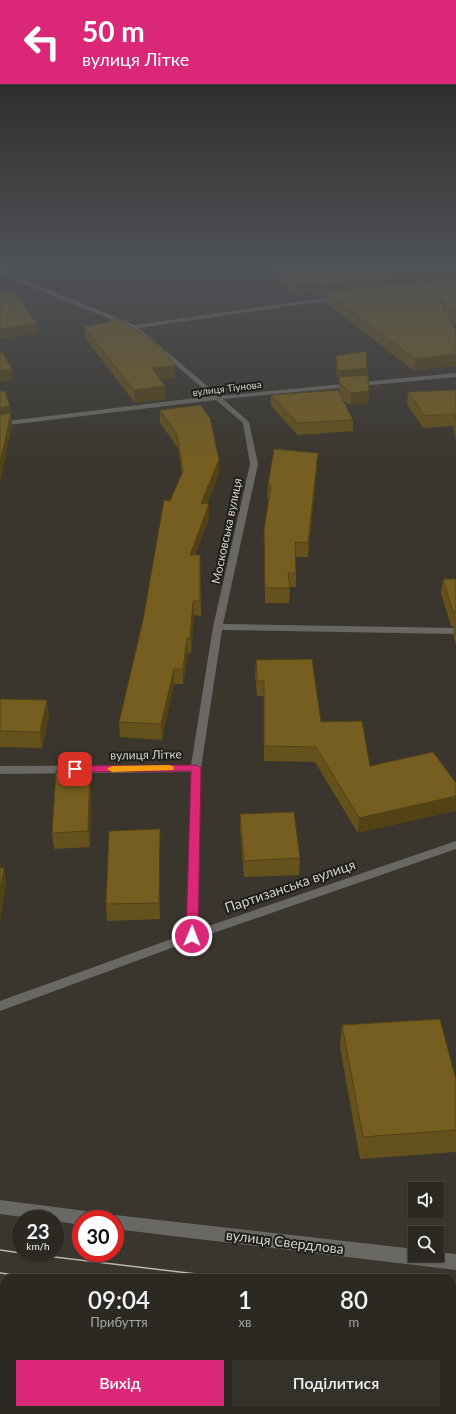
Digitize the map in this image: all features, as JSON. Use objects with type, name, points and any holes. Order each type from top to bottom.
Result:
[{"type":"street","name":"Московська вулиця","points":[[141,333],[246,422],[254,464],[218,627],[196,768],[192,936]]},
{"type":"street","name":"вулиця Тіунова","points":[[0,424],[216,398],[456,375]]},
{"type":"street","points":[[218,627],[456,631]]},
{"type":"street","name":"вулиця Літке","points":[[0,770],[196,768]]},
{"type":"street","name":"Партизанська вулиця","points":[[0,1006],[192,936],[456,845]]},
{"type":"street","points":[[0,1207],[72,1216]]},
{"type":"street","name":"вулиця Свердлова","points":[[124,1223],[456,1262]]},
{"type":"building","points":[[89,333],[140,333],[161,346],[175,366],[152,368],[165,386],[134,390]]},
{"type":"building","points":[[381,333],[456,333],[456,354],[415,359]]},
{"type":"building","points":[[0,349],[12,369],[0,371]]},
{"type":"building","points":[[366,351],[367,368],[338,371],[336,356]]},
{"type":"building","points":[[368,375],[369,391],[351,393],[340,384],[339,377]]},
{"type":"building","points":[[338,390],[353,420],[298,423],[271,395]]},
{"type":"building","points":[[456,390],[456,421],[454,414],[425,416],[408,392]]},
{"type":"building","points":[[0,391],[5,391],[10,406],[0,408]]},
{"type":"building","points":[[200,405],[210,418],[219,460],[201,503],[209,504],[190,555],[200,555],[200,601],[193,601],[190,638],[187,638],[183,669],[174,669],[161,724],[119,722],[143,620],[164,500],[170,501],[183,471],[177,435],[160,410]]},
{"type":"building","points":[[11,413],[0,463],[0,415]]},
{"type":"building","points":[[274,449],[318,453],[308,543],[295,542],[296,573],[288,573],[290,588],[265,588],[264,530],[271,485],[268,485]]},
{"type":"building","points":[[443,579],[456,579],[456,612],[453,612]]},
{"type":"building","points":[[312,659],[321,722],[362,721],[370,766],[433,752],[456,783],[456,796],[359,818],[316,747],[264,746],[264,681],[257,681],[256,660]]},
{"type":"building","points":[[0,699],[47,700],[40,732],[0,731]]},
{"type":"building","points":[[90,769],[88,831],[52,833],[56,771]]},
{"type":"building","points":[[294,812],[300,858],[244,861],[240,814]]},
{"type":"building","points":[[160,829],[159,903],[106,904],[109,831]]},
{"type":"building","points":[[4,867],[0,891],[0,868]]},
{"type":"building","points":[[440,1019],[456,1080],[456,1130],[363,1137],[342,1025]]},
{"type":"tram line","points":[[0,1250],[197,1274]]},
{"type":"tram line","points":[[0,1273],[8,1274]]},
{"type":"slow traffic","points":[[112,769],[169,768]]},
{"type":"route","points":[[75,769],[196,768],[192,936]]}]
